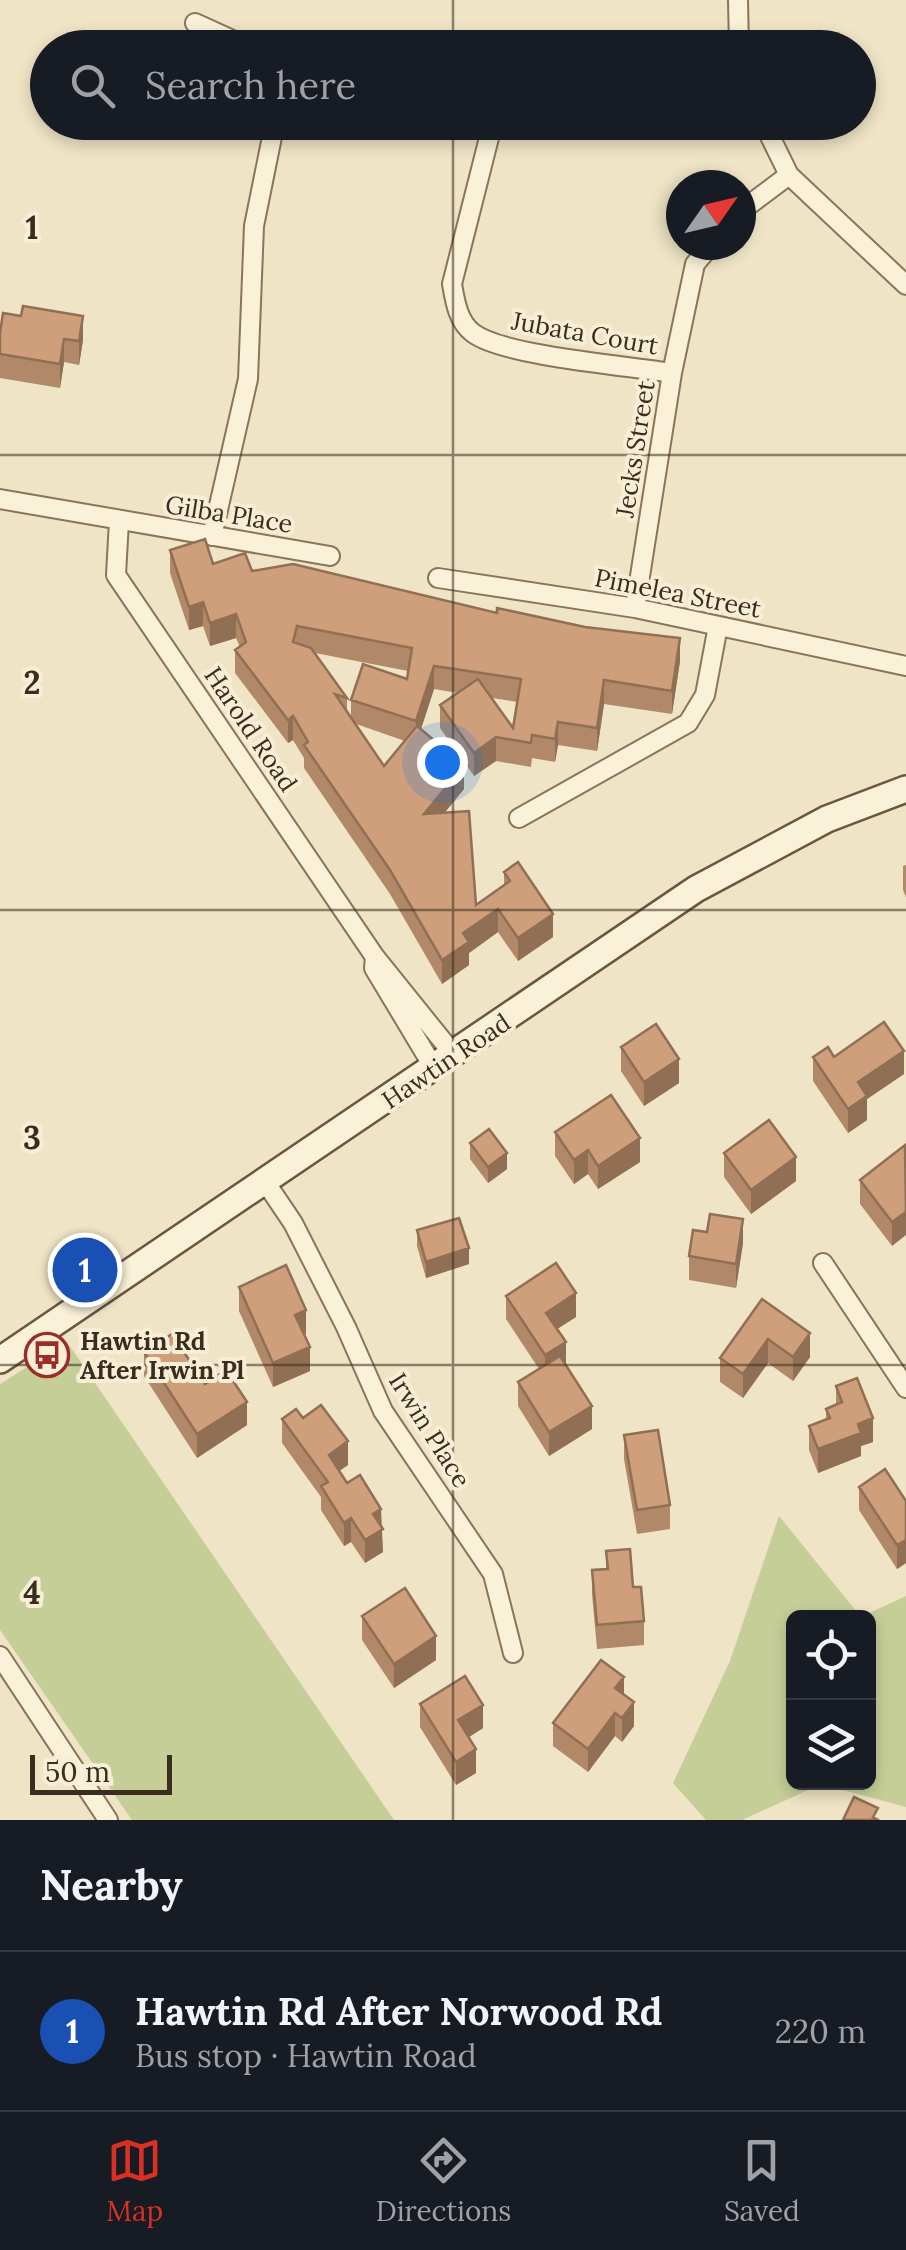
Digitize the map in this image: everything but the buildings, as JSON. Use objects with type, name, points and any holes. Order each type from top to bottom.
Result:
[{"type":"main road","name":"Hawtin Road","points":[[0,1360],[696,889],[827,819],[906,789]]},
{"type":"street","points":[[738,0],[738,30]]},
{"type":"street","points":[[195,24],[209,30]]},
{"type":"street","points":[[212,536],[248,379],[254,226],[271,140]]},
{"type":"street","name":"Jubata Court","points":[[488,140],[452,284],[456,308],[471,332],[500,345],[672,373]]},
{"type":"street","points":[[772,140],[790,176],[906,285]]},
{"type":"street","points":[[756,200],[790,176]]},
{"type":"street","name":"Jecks Street","points":[[635,608],[672,373],[699,260]]},
{"type":"street","name":"Gilba Place","points":[[0,499],[330,556]]},
{"type":"street","name":"Harold Road","points":[[119,521],[116,576],[376,957],[374,968],[444,1062]]},
{"type":"street","name":"Pimelea Street","points":[[438,578],[635,608],[906,666]]},
{"type":"street","points":[[519,818],[688,723],[705,695],[718,626]]},
{"type":"street","name":"Irwin Place","points":[[266,1183],[320,1275],[383,1411],[493,1574],[513,1653]]},
{"type":"street","points":[[823,1262],[906,1388]]},
{"type":"street","points":[[0,1656],[108,1820]]},
{"type":"green space","points":[[67,1342],[394,1820],[132,1820],[0,1630],[0,1384]]},
{"type":"green space","points":[[779,1516],[855,1610],[786,1610],[786,1790],[808,1790],[742,1820],[706,1820],[673,1783],[730,1661]]},
{"type":"green space","points":[[906,1596],[906,1807],[843,1790],[876,1790],[876,1610]]},
{"type":"place","name":"Hawtin Rd After Norwood Rd","points":[[85,1270]]},
{"type":"place","name":"Hawtin Rd After Irwin Pl","points":[[47,1355]]}]
